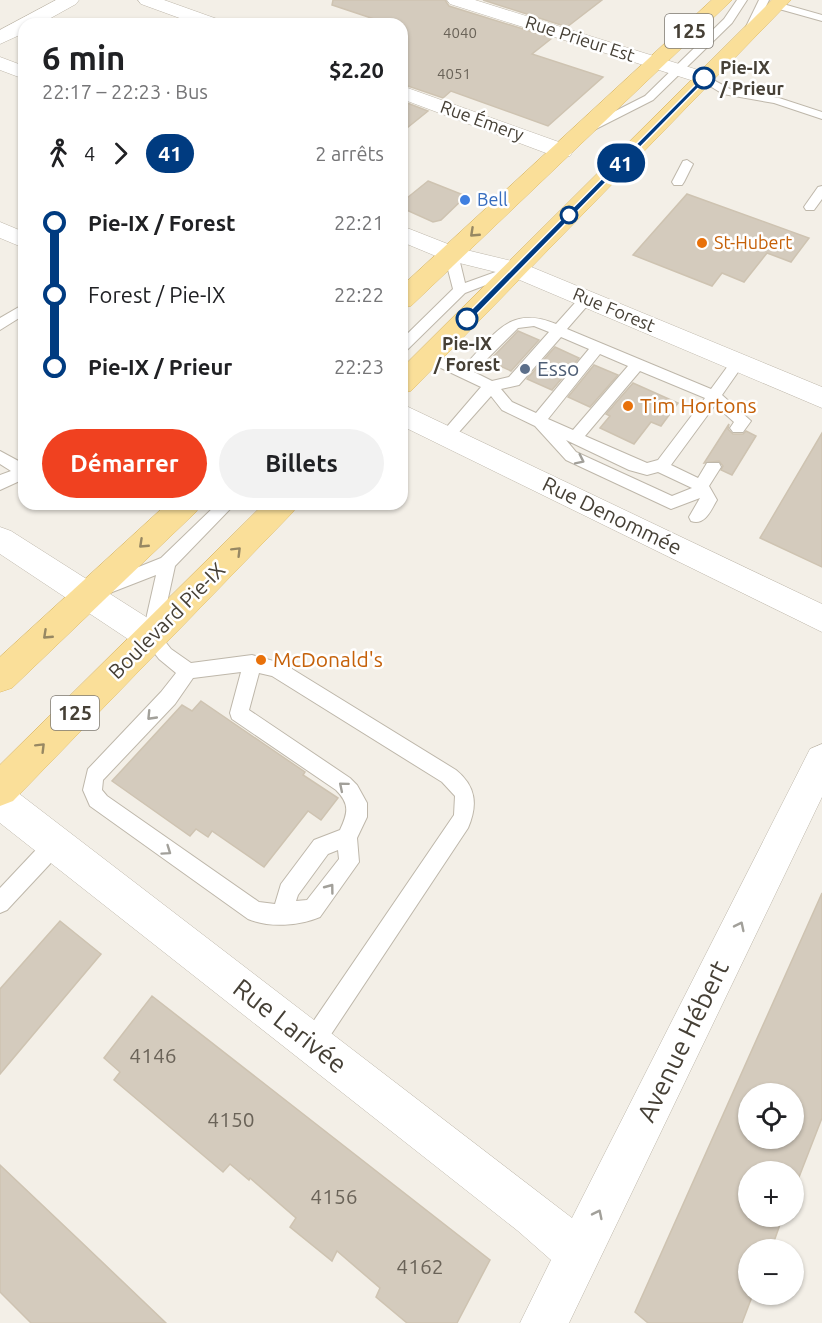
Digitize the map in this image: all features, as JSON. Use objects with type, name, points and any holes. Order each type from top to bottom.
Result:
[{"type":"main road","name":"125","points":[[408,294],[723,0]]},
{"type":"main road","name":"125","points":[[408,378],[745,39],[774,2]]},
{"type":"main road","points":[[0,678],[180,510]]},
{"type":"main road","name":"Boulevard Pie-IX","points":[[0,789],[277,510]]},
{"type":"street","points":[[38,18],[70,0]]},
{"type":"street","points":[[147,0],[196,18]]},
{"type":"street","name":"Rue Prieur Est","points":[[456,0],[704,78]]},
{"type":"street","points":[[0,38],[18,29]]},
{"type":"street","points":[[0,63],[18,70]]},
{"type":"street","name":"Rue Émery","points":[[408,94],[562,151]]},
{"type":"street","points":[[0,229],[18,238]]},
{"type":"street","name":"Rue Forest","points":[[408,236],[451,254],[515,269],[822,398]]},
{"type":"street","name":"Rue Denommée","points":[[408,417],[822,619]]},
{"type":"street","points":[[0,539],[151,637]]},
{"type":"street","name":"Avenue Hébert","points":[[544,1323],[822,760]]},
{"type":"street","name":"Rue Larivée","points":[[0,801],[534,1215],[578,1253]]},
{"type":"lane","points":[[582,132],[649,98],[733,15],[742,0]]},
{"type":"lane","points":[[774,2],[822,18]]},
{"type":"lane","points":[[704,78],[723,77],[756,88],[770,99]]},
{"type":"lane","points":[[704,78],[714,87],[746,98],[770,99],[822,116]]},
{"type":"lane","points":[[678,182],[687,164]]},
{"type":"lane","points":[[810,207],[822,190]]},
{"type":"lane","points":[[451,254],[460,290]]},
{"type":"lane","points":[[408,341],[460,290],[515,269]]},
{"type":"lane","points":[[447,436],[491,386],[514,381],[587,298]]},
{"type":"lane","points":[[0,326],[18,312]]},
{"type":"lane","points":[[465,374],[514,324],[535,321],[714,396],[743,421],[738,428]]},
{"type":"lane","points":[[538,420],[598,347]]},
{"type":"lane","points":[[429,357],[491,386],[507,406],[641,468],[660,466],[701,486],[709,500],[697,517]]},
{"type":"lane","points":[[660,466],[738,362]]},
{"type":"lane","points":[[575,438],[638,364]]},
{"type":"lane","points":[[538,420],[571,456],[671,503],[697,493],[714,467]]},
{"type":"lane","points":[[0,457],[18,468]]},
{"type":"lane","points":[[0,484],[18,474]]},
{"type":"lane","points":[[89,595],[167,563],[221,510]]},
{"type":"lane","points":[[167,563],[151,637],[165,654],[188,670],[252,663],[278,670],[449,776],[461,787],[466,801],[466,808],[460,821],[312,1043]]},
{"type":"lane","points":[[188,670],[168,698],[95,775],[93,794],[100,803],[249,909],[262,914],[313,910],[349,862],[347,837],[357,817],[357,803],[350,791],[239,713],[252,663]]},
{"type":"lane","points":[[284,912],[288,891],[321,847],[347,837]]},
{"type":"lane","points":[[0,903],[55,844]]},
{"type":"building","points":[[333,0],[445,0],[449,6],[552,38],[532,54],[603,77],[548,126],[451,91],[443,98],[408,86],[408,18],[371,18],[332,5]]},
{"type":"building","points":[[483,0],[602,0],[567,27]]},
{"type":"building","points":[[408,103],[428,111],[408,127]]},
{"type":"building","points":[[428,181],[466,196],[441,220],[433,222],[408,211],[408,197]]},
{"type":"building","points":[[687,194],[809,238],[791,262],[767,253],[744,282],[722,273],[712,286],[633,255]]},
{"type":"building","points":[[518,331],[539,340],[511,371],[489,361]]},
{"type":"building","points":[[555,347],[579,358],[552,390],[527,379]]},
{"type":"building","points":[[594,365],[618,375],[590,407],[568,397]]},
{"type":"building","points":[[633,383],[678,403],[661,426],[651,422],[634,444],[600,428],[610,416],[606,414]]},
{"type":"building","points":[[729,424],[728,429],[733,434],[743,434],[746,431],[756,436],[732,475],[721,470],[723,466],[719,461],[704,463]]},
{"type":"building","points":[[822,433],[822,567],[760,538]]},
{"type":"building","points":[[201,701],[305,772],[303,775],[338,798],[321,820],[308,811],[264,867],[212,831],[208,837],[196,829],[190,836],[112,781],[182,705],[192,711]]},
{"type":"building","points":[[822,893],[822,1118],[804,1164],[804,1161],[738,1161],[738,1227],[779,1227],[775,1239],[738,1239],[738,1305],[749,1305],[742,1323],[648,1323],[635,1312]]},
{"type":"building","points":[[60,921],[101,954],[0,1074],[0,989]]},
{"type":"building","points":[[152,996],[490,1260],[457,1323],[407,1323],[376,1297],[380,1288],[337,1251],[332,1261],[290,1227],[296,1218],[250,1178],[249,1180],[230,1164],[223,1172],[114,1080],[120,1072],[104,1058]]},
{"type":"building","points":[[0,1165],[166,1323],[31,1323],[0,1292]]},
{"type":"bus line","name":"41","points":[[467,319],[704,78]]},
{"type":"place","name":"Pie-IX / Prieur","points":[[704,78]]},
{"type":"place","name":"Bell","points":[[465,200]]},
{"type":"place","name":"St-Hubert","points":[[702,243]]},
{"type":"place","name":"Pie-IX / Forest","points":[[467,319]]},
{"type":"place","name":"Esso","points":[[525,369]]},
{"type":"place","name":"Tim Hortons","points":[[628,406]]},
{"type":"place","name":"McDonald's","points":[[261,660]]}]
